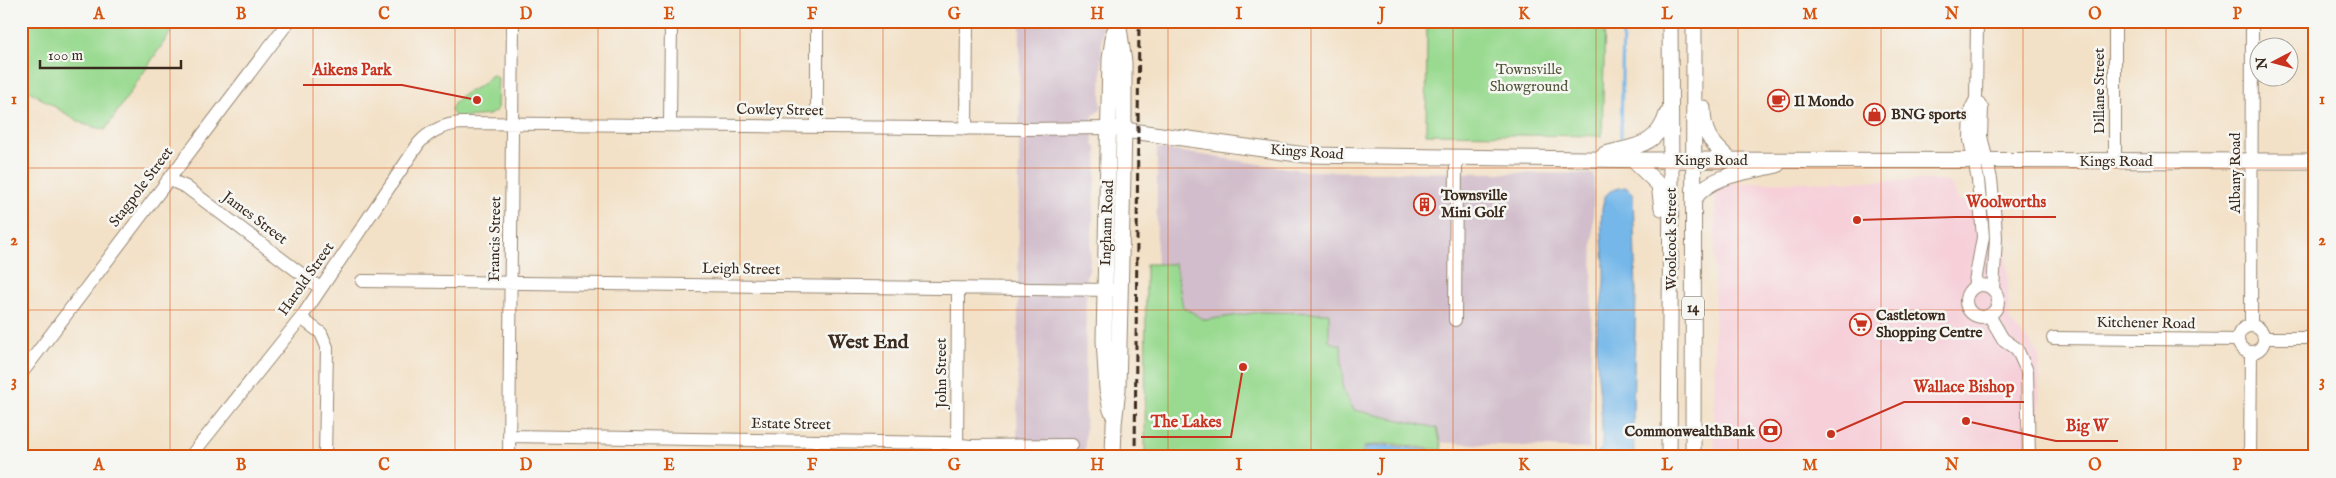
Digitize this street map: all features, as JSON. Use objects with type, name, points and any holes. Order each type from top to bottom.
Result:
[{"type":"main road","name":"Ingham Road","points":[[1113,457],[1114,424],[1107,389],[1104,359],[1112,290],[1117,128],[1124,62],[1116,21]]},
{"type":"main road","name":"Woolcock Street","points":[[1669,457],[1671,299],[1670,21]]},
{"type":"main road","name":"Woolcock Street","points":[[1693,457],[1694,21]]},
{"type":"main road","points":[[1703,21],[1704,127],[1711,142],[1730,160]]},
{"type":"main road","points":[[1587,159],[1649,141],[1662,130],[1670,108]]},
{"type":"main road","name":"Kings Road","points":[[1117,128],[1305,155],[1632,160],[2315,161]]},
{"type":"main road","points":[[1632,160],[1654,179],[1661,191],[1662,237],[1671,299]]},
{"type":"main road","points":[[1694,198],[1705,185],[1720,179],[1800,160]]},
{"type":"street","name":"Stagpole Street","points":[[21,374],[289,21]]},
{"type":"street","name":"Francis Street","points":[[509,457],[513,21]]},
{"type":"street","points":[[670,124],[671,21]]},
{"type":"street","points":[[817,126],[818,21]]},
{"type":"street","points":[[966,129],[967,21]]},
{"type":"street","points":[[1977,21],[1976,99],[1971,109],[1970,140],[1991,180],[1996,238],[1993,290],[1998,304],[1989,316],[1978,317],[1969,311],[1967,295],[1974,287],[1984,237],[1980,160]]},
{"type":"street","name":"Dillane Street","points":[[2115,21],[2115,161]]},
{"type":"street","name":"Albany Road","points":[[2251,325],[2252,21]]},
{"type":"street","name":"Cowley Street","points":[[449,124],[670,124],[966,129],[1117,128]]},
{"type":"street","name":"Harold Street","points":[[190,457],[301,318],[419,143],[433,131],[449,124]]},
{"type":"street","points":[[1455,320],[1456,156]]},
{"type":"street","name":"James Street","points":[[168,179],[186,187],[320,288]]},
{"type":"street","name":"Leigh Street","points":[[362,281],[510,281],[958,290],[1112,290]]},
{"type":"street","points":[[1974,287],[1989,286],[1993,290]]},
{"type":"street","name":"John Street","points":[[957,451],[958,290]]},
{"type":"street","points":[[1989,316],[2002,339],[2017,349],[2027,371],[2029,457]]},
{"type":"street","points":[[301,318],[321,333],[327,347],[325,457]]},
{"type":"street","points":[[2251,325],[2260,329],[2264,338],[2261,348],[2251,353],[2241,348],[2238,340],[2242,328],[2251,325]]},
{"type":"street","name":"Kitchener Road","points":[[2054,338],[2238,340]]},
{"type":"street","points":[[2264,338],[2315,338]]},
{"type":"street","points":[[2250,457],[2251,353]]},
{"type":"street","name":"Estate Street","points":[[509,436],[957,451],[970,446],[1072,445]]},
{"type":"shaded area","points":[[1020,21],[1102,21],[1101,108],[1093,116],[1093,144],[1097,149],[1096,177],[1089,271],[1086,276],[1085,457],[1017,457]]},
{"type":"shaded area","points":[[1157,148],[1306,171],[1594,174],[1589,449],[1156,430]]},
{"type":"shaded area","name":"Castletown Shopping Centre","points":[[1943,180],[1952,185],[1959,201],[2005,202],[2009,320],[2039,353],[2040,457],[1714,457],[1715,192],[1726,185],[1736,183]]},
{"type":"green space","points":[[21,21],[178,21],[105,130],[83,124],[24,88],[21,91]]},
{"type":"green space","name":"Townsville Showground","points":[[1427,21],[1605,21],[1602,136],[1426,134]]},
{"type":"green space","points":[[494,75],[498,78],[497,110],[489,115],[456,118],[451,110],[457,100]]},
{"type":"green space","points":[[1146,264],[1175,264],[1183,307],[1205,320],[1260,312],[1329,313],[1329,342],[1341,345],[1343,390],[1354,410],[1437,428],[1442,450],[1387,443],[1365,446],[1360,457],[1145,457]]},
{"type":"water","points":[[1626,187],[1633,194],[1636,292],[1633,411],[1634,457],[1593,457],[1602,448],[1602,418],[1596,344],[1604,280],[1602,207],[1607,193]]},
{"type":"water","points":[[1387,445],[1429,450],[1439,457],[1362,457],[1366,447]]},
{"type":"waterway","points":[[1621,137],[1623,21]]},
{"type":"railway","points":[[1135,457],[1139,21]]},
{"type":"place","name":"Aikens Park","points":[[477,100]]},
{"type":"place","name":"Il Mondo","points":[[1778,101]]},
{"type":"place","name":"BNG sports","points":[[1875,114]]},
{"type":"place","name":"Townsville Mini Golf","points":[[1425,204]]},
{"type":"place","name":"Woolworths","points":[[1857,220]]},
{"type":"place","name":"Castletown Shopping Centre","points":[[1860,324]]},
{"type":"place","name":"The Lakes","points":[[1243,367]]},
{"type":"place","name":"Big W","points":[[1966,421]]},
{"type":"place","name":"CommonwealthBank","points":[[1771,431]]},
{"type":"place","name":"Wallace Bishop","points":[[1831,434]]},
{"type":"district","name":"West End","points":[[868,342]]}]
